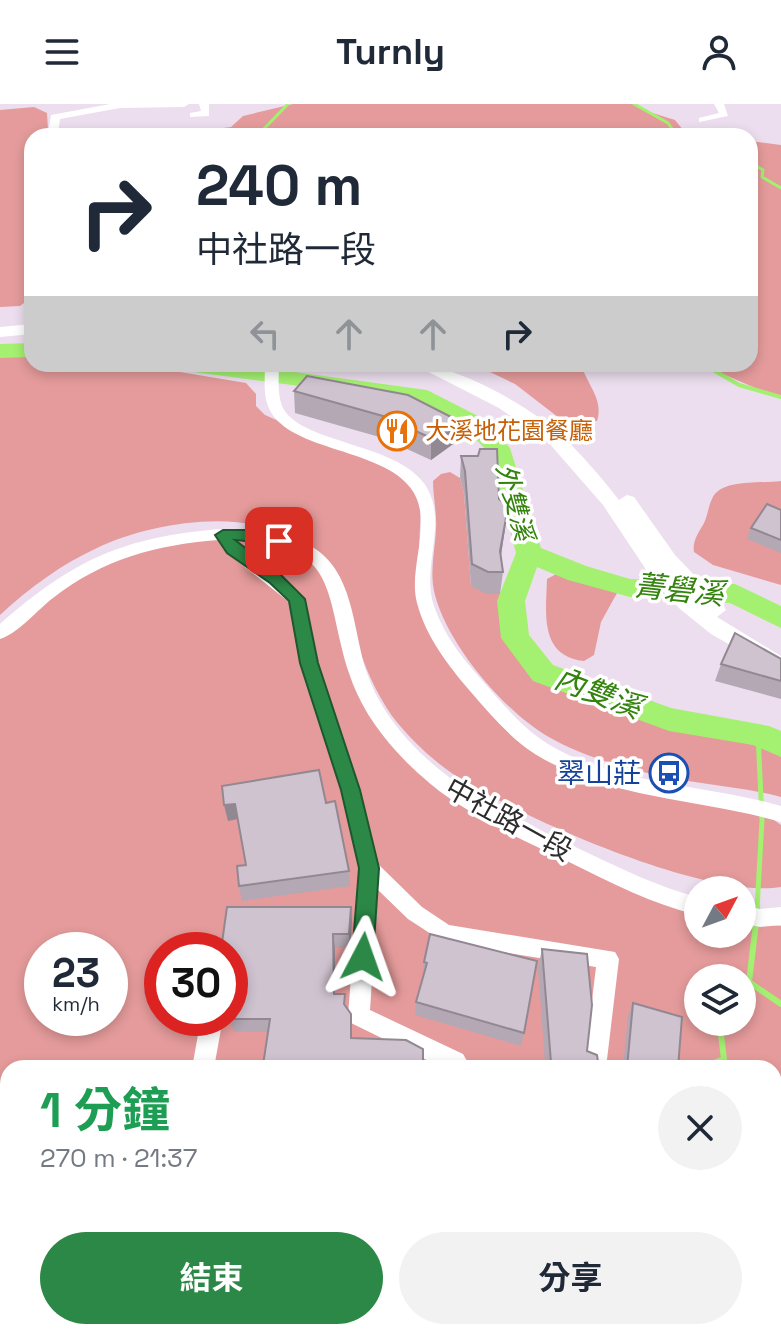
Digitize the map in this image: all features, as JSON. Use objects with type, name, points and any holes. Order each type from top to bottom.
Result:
[{"type":"street","points":[[54,128],[55,117],[119,105],[184,104]]},
{"type":"street","points":[[193,115],[206,114],[204,104]]},
{"type":"street","points":[[703,120],[725,114],[719,104]]},
{"type":"street","points":[[0,332],[24,330]]},
{"type":"street","points":[[272,372],[273,399],[278,412],[293,423],[400,469],[416,484],[426,501],[428,521],[424,597],[434,627],[456,662],[521,733],[551,754],[608,777],[756,806],[781,814]]},
{"type":"street","points":[[438,372],[505,404],[554,438],[718,629],[781,666]]},
{"type":"street","points":[[463,372],[531,407],[563,430],[629,504],[671,576]]},
{"type":"street","points":[[223,535],[233,549],[276,579],[297,599],[309,663],[351,790],[369,868],[359,1016],[451,1060]]},
{"type":"street","name":"中社路一段","points":[[0,633],[44,595],[105,558],[146,544],[183,537],[259,535],[298,547],[325,567],[339,597],[359,675],[375,710],[426,771],[487,813],[630,882],[684,901]]},
{"type":"street","points":[[694,600],[781,652]]},
{"type":"street","points":[[369,868],[415,913],[445,934],[608,959],[596,1060]]},
{"type":"street","points":[[756,917],[781,916]]},
{"type":"street","points":[[204,1060],[209,1036]]},
{"type":"shaded area","points":[[293,104],[633,104],[675,120],[682,128],[223,128],[231,127],[243,116]]},
{"type":"shaded area","points":[[34,107],[47,113],[48,128],[24,128],[24,303],[20,306],[0,307],[0,110]]},
{"type":"shaded area","points":[[758,142],[781,145],[781,399],[719,372],[758,372]]},
{"type":"shaded area","points":[[24,356],[24,372],[180,372],[246,383],[256,394],[256,406],[265,415],[395,472],[410,484],[421,504],[417,596],[425,619],[541,754],[770,817],[781,825],[781,887],[756,888],[756,876],[690,876],[614,852],[521,812],[453,774],[413,740],[386,707],[363,659],[340,589],[290,540],[268,529],[245,523],[194,522],[119,539],[59,569],[0,615],[0,357]]},
{"type":"shaded area","points":[[490,372],[584,372],[597,399],[597,421],[587,422],[580,434],[515,384]]},
{"type":"shaded area","points":[[450,472],[460,478],[464,493],[471,586],[500,594],[507,606],[506,623],[520,656],[532,671],[557,685],[677,728],[781,751],[781,797],[660,776],[606,762],[547,736],[513,710],[465,655],[435,595],[432,570],[436,523],[433,481],[441,474]]},
{"type":"shaded area","points":[[781,481],[781,585],[713,565],[694,552],[695,540],[717,492],[742,483]]},
{"type":"shaded area","points":[[211,539],[266,544],[300,555],[315,565],[326,579],[334,597],[340,640],[392,732],[415,768],[439,791],[468,810],[547,851],[684,910],[684,948],[756,948],[756,924],[781,926],[781,1060],[0,1060],[0,639],[70,581],[135,551]]},
{"type":"shaded area","points":[[558,573],[617,588],[601,622],[594,655],[584,661],[559,651],[548,631],[547,579]]},
{"type":"building","points":[[307,376],[408,395],[457,420],[431,438],[383,416],[294,391]]},
{"type":"building","points":[[480,449],[497,449],[499,499],[508,507],[500,551],[503,572],[488,572],[472,564],[465,471],[461,456],[478,456]]},
{"type":"building","points":[[767,504],[781,510],[781,540],[751,528]]},
{"type":"building","points":[[735,633],[781,659],[781,681],[721,664]]},
{"type":"building","points":[[319,770],[326,803],[335,801],[349,871],[239,886],[237,866],[246,865],[235,804],[224,805],[222,786]]},
{"type":"building","points":[[227,907],[351,907],[349,934],[333,934],[334,994],[345,994],[344,1004],[351,1014],[351,1038],[406,1040],[423,1049],[423,1060],[264,1060],[270,1019],[248,1019],[248,932],[224,932]]},
{"type":"building","points":[[430,934],[537,961],[524,1033],[416,1002],[427,963],[424,962]]},
{"type":"building","points":[[542,949],[587,954],[592,1005],[587,1051],[597,1055],[598,1060],[551,1060]]},
{"type":"building","points":[[633,1003],[682,1017],[679,1060],[628,1060]]},
{"type":"waterway","points":[[265,128],[288,104]]},
{"type":"waterway","points":[[634,104],[671,128]]},
{"type":"waterway","points":[[758,167],[763,170],[762,177],[781,188]]},
{"type":"waterway","name":"外雙溪","points":[[0,351],[24,350]]},
{"type":"waterway","name":"外雙溪","points":[[246,372],[419,395],[472,422],[502,453],[529,553]]},
{"type":"waterway","points":[[717,372],[739,385],[781,397]]},
{"type":"waterway","name":"菁礐溪","points":[[529,553],[577,573],[630,588],[735,594],[781,618]]},
{"type":"waterway","name":"內雙溪","points":[[529,553],[511,601],[515,638],[543,673],[669,719],[758,734],[781,745]]},
{"type":"waterway","points":[[757,910],[762,820],[758,734]]},
{"type":"waterway","points":[[751,964],[753,948]]},
{"type":"waterway","points":[[756,987],[781,1004]]},
{"type":"waterway","points":[[721,1036],[724,1059],[721,1060]]},
{"type":"place","name":"大溪地花園餐廳","points":[[397,431]]},
{"type":"place","name":"翠山莊","points":[[669,773]]},
{"type":"route","points":[[279,541],[259,535],[223,535],[233,549],[276,579],[297,599],[309,663],[351,790],[369,868],[363,957]]}]
